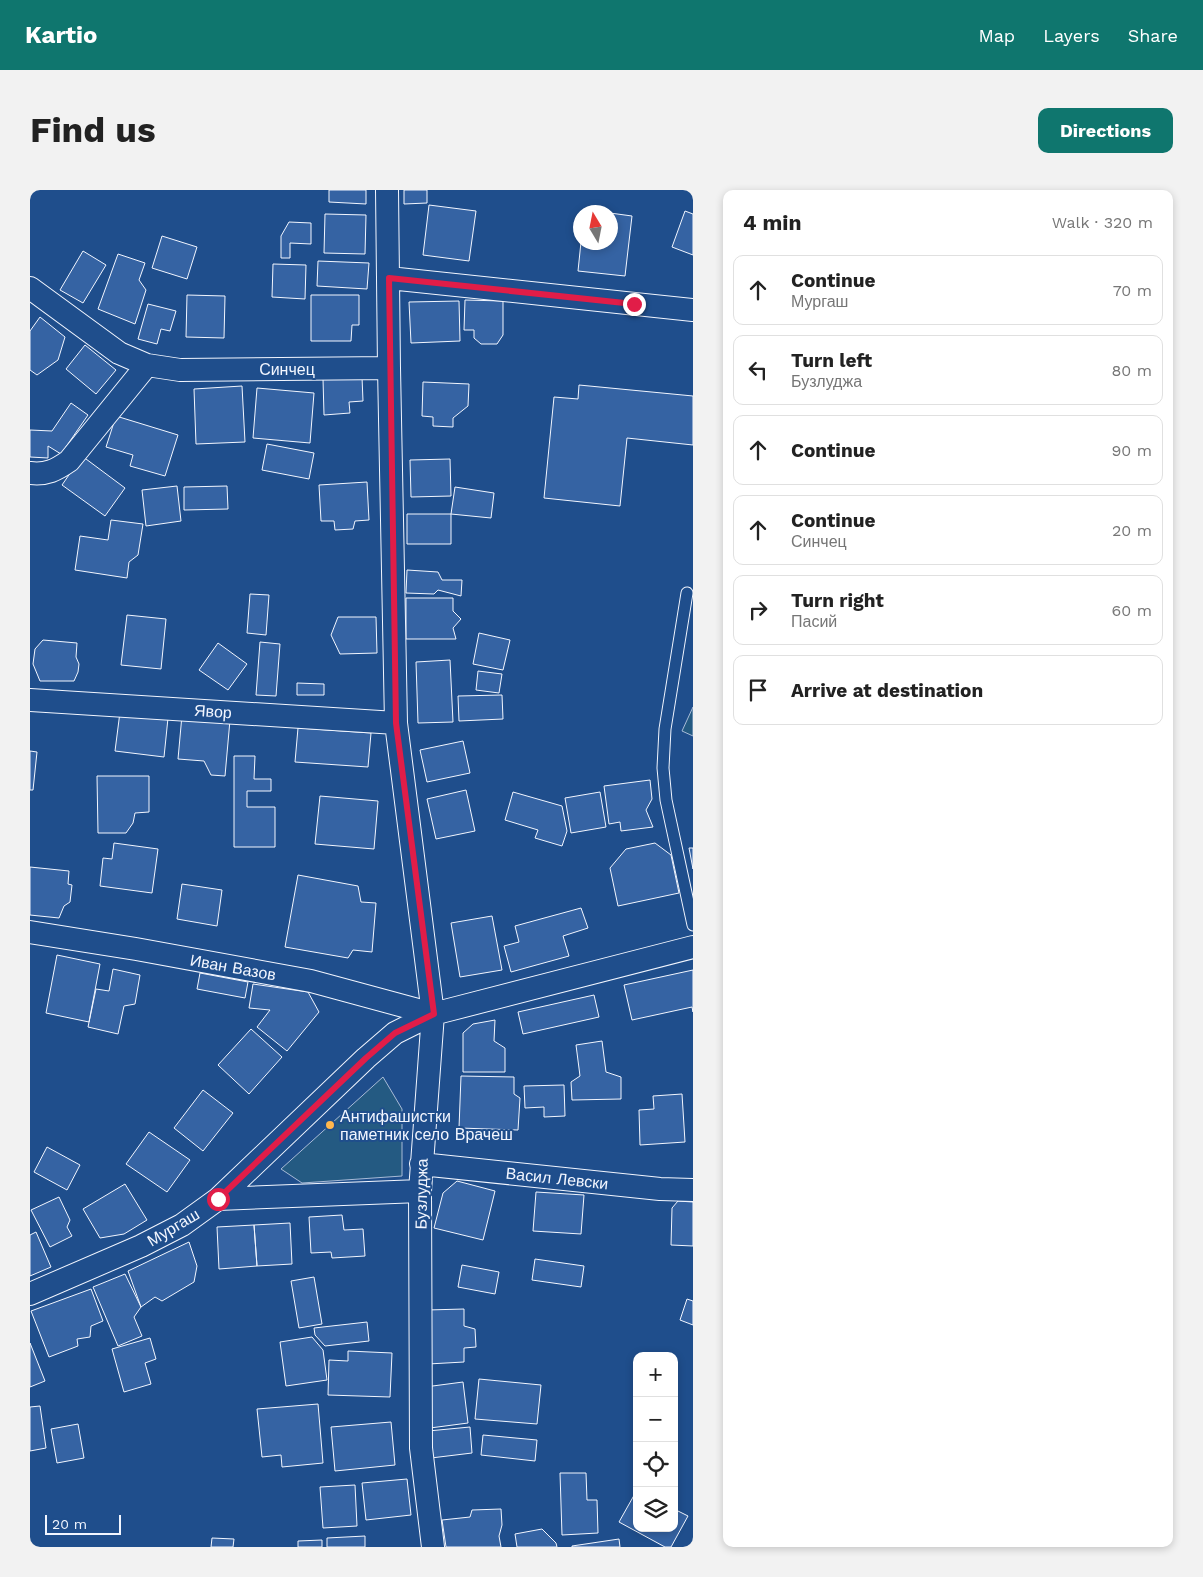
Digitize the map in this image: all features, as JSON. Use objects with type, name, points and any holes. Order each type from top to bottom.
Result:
[{"type":"street","points":[[387,190],[390,368]]},
{"type":"street","points":[[389,278],[693,310]]},
{"type":"street","name":"Синчец","points":[[30,288],[119,353],[147,365],[180,370],[390,368]]},
{"type":"street","points":[[30,473],[37,474],[55,471],[69,461],[147,365]]},
{"type":"street","name":"Бузлуджа","points":[[390,368],[396,723],[434,1014],[420,1191],[421,1448],[433,1547]]},
{"type":"street","name":"Явор","points":[[30,700],[396,723]]},
{"type":"street","name":"Иван Вазов","points":[[30,932],[311,981],[434,1014]]},
{"type":"street","name":"Мургаш","points":[[30,1294],[141,1246],[182,1225],[218,1199],[366,1058],[395,1033],[434,1014],[693,947]]},
{"type":"street","name":"Васил Левски","points":[[421,1164],[660,1189],[693,1190]]},
{"type":"street","points":[[218,1199],[420,1191]]},
{"type":"lane","points":[[687,594],[665,729],[663,768],[666,800],[693,925]]},
{"type":"shaded area","points":[[693,707],[693,736],[682,731]]},
{"type":"shaded area","points":[[383,1077],[402,1109],[402,1176],[302,1183],[281,1169]]},
{"type":"building","points":[[329,190],[366,190],[366,204],[329,202]]},
{"type":"building","points":[[404,190],[427,190],[427,203],[404,204]]},
{"type":"building","points":[[429,205],[476,211],[469,261],[423,255]]},
{"type":"building","points":[[685,211],[693,214],[693,255],[672,247]]},
{"type":"building","points":[[325,214],[366,215],[365,254],[324,253]]},
{"type":"building","points":[[618,214],[632,216],[625,276],[578,271],[580,250],[618,250]]},
{"type":"building","points":[[289,222],[311,223],[311,244],[290,243],[290,258],[281,258],[281,236]]},
{"type":"building","points":[[162,236],[197,247],[187,279],[152,268]]},
{"type":"building","points":[[83,251],[106,265],[83,303],[60,290]]},
{"type":"building","points":[[118,254],[145,263],[139,280],[146,290],[135,324],[98,309]]},
{"type":"building","points":[[318,261],[369,263],[367,289],[317,286]]},
{"type":"building","points":[[273,264],[306,265],[305,299],[272,297]]},
{"type":"building","points":[[187,295],[225,296],[224,338],[186,337]]},
{"type":"building","points":[[311,295],[359,295],[359,325],[352,325],[351,341],[311,341]]},
{"type":"building","points":[[465,300],[503,301],[503,335],[497,344],[481,344],[474,338],[474,330],[464,330]]},
{"type":"building","points":[[459,301],[460,341],[411,343],[409,302]]},
{"type":"building","points":[[148,304],[176,311],[170,331],[161,329],[157,344],[138,339]]},
{"type":"building","points":[[40,317],[65,337],[58,360],[37,375],[30,370],[30,331]]},
{"type":"building","points":[[85,345],[116,370],[96,394],[66,369]]},
{"type":"building","points":[[362,377],[363,401],[349,402],[350,413],[324,415],[323,379]]},
{"type":"building","points":[[423,382],[469,384],[468,406],[453,418],[453,427],[433,426],[433,417],[422,416]]},
{"type":"building","points":[[579,385],[693,396],[693,445],[627,438],[620,506],[544,498],[554,397],[578,399]]},
{"type":"building","points":[[242,386],[245,442],[196,444],[194,389]]},
{"type":"building","points":[[257,388],[314,393],[310,443],[253,438]]},
{"type":"building","points":[[71,403],[88,415],[61,454],[48,446],[48,458],[30,457],[30,430],[52,431]]},
{"type":"building","points":[[116,416],[178,435],[165,476],[130,466],[133,455],[106,447]]},
{"type":"building","points":[[267,444],[314,453],[309,479],[262,470]]},
{"type":"building","points":[[82,456],[125,488],[105,516],[62,485]]},
{"type":"building","points":[[450,459],[451,496],[411,497],[410,460]]},
{"type":"building","points":[[367,482],[369,520],[355,521],[353,529],[335,530],[334,521],[321,521],[319,485]]},
{"type":"building","points":[[177,486],[181,521],[146,526],[142,490]]},
{"type":"building","points":[[227,486],[228,509],[184,510],[184,487]]},
{"type":"building","points":[[455,487],[494,493],[491,518],[451,514]]},
{"type":"building","points":[[407,514],[451,514],[451,544],[407,544]]},
{"type":"building","points":[[111,520],[143,524],[138,555],[129,562],[127,578],[75,570],[80,536],[108,540]]},
{"type":"building","points":[[407,570],[438,572],[442,580],[462,580],[461,596],[438,590],[434,594],[406,593]]},
{"type":"building","points":[[250,594],[269,595],[266,635],[247,633]]},
{"type":"building","points":[[406,598],[453,598],[453,611],[461,619],[453,628],[456,639],[406,639]]},
{"type":"building","points":[[127,615],[166,619],[161,669],[121,665]]},
{"type":"building","points":[[338,617],[376,617],[377,653],[340,654],[331,635]]},
{"type":"building","points":[[479,633],[510,640],[503,670],[473,664]]},
{"type":"building","points":[[43,640],[77,643],[76,657],[79,664],[74,681],[40,681],[33,664],[35,649]]},
{"type":"building","points":[[260,642],[280,644],[276,696],[256,695]]},
{"type":"building","points":[[218,643],[247,664],[228,690],[199,670]]},
{"type":"building","points":[[450,660],[453,722],[418,723],[416,662]]},
{"type":"building","points":[[478,671],[502,674],[499,693],[476,690]]},
{"type":"building","points":[[297,683],[324,684],[324,695],[297,695]]},
{"type":"building","points":[[502,695],[503,719],[459,721],[458,696]]},
{"type":"building","points":[[120,712],[168,718],[164,757],[115,751]]},
{"type":"building","points":[[182,715],[230,720],[225,776],[211,775],[204,761],[178,759]]},
{"type":"building","points":[[298,728],[371,733],[368,767],[295,762]]},
{"type":"building","points":[[463,741],[470,773],[427,782],[420,750]]},
{"type":"building","points":[[30,751],[37,752],[33,790],[30,790]]},
{"type":"building","points":[[234,756],[255,756],[254,779],[271,779],[271,791],[247,791],[247,807],[275,807],[275,847],[234,847]]},
{"type":"building","points":[[97,776],[149,776],[149,812],[135,813],[133,823],[126,833],[98,833]]},
{"type":"building","points":[[650,780],[652,799],[646,810],[653,827],[621,831],[620,822],[609,824],[604,786]]},
{"type":"building","points":[[466,790],[475,831],[436,839],[427,799]]},
{"type":"building","points":[[513,792],[562,806],[567,831],[562,846],[535,838],[538,830],[505,820]]},
{"type":"building","points":[[600,792],[606,827],[571,833],[565,798]]},
{"type":"building","points":[[320,796],[378,801],[374,849],[315,844]]},
{"type":"building","points":[[114,843],[158,849],[152,893],[100,886],[103,858],[112,859]]},
{"type":"building","points":[[655,843],[671,855],[679,893],[618,906],[610,868],[626,849]]},
{"type":"building","points":[[689,848],[693,848],[693,869]]},
{"type":"building","points":[[30,867],[69,871],[68,884],[72,885],[70,902],[64,906],[59,918],[30,915]]},
{"type":"building","points":[[298,875],[358,886],[361,902],[376,903],[372,952],[353,950],[348,958],[285,947]]},
{"type":"building","points":[[182,884],[222,890],[217,926],[177,919]]},
{"type":"building","points":[[581,908],[588,928],[563,936],[569,956],[511,972],[504,946],[519,942],[515,926]]},
{"type":"building","points":[[492,916],[502,970],[460,977],[451,923]]},
{"type":"building","points":[[57,955],[100,964],[89,1022],[46,1013]]},
{"type":"building","points":[[113,969],[140,975],[135,1004],[124,1006],[118,1034],[88,1027],[96,989],[109,991]]},
{"type":"building","points":[[693,970],[693,1012],[692,1007],[632,1020],[624,985]]},
{"type":"building","points":[[200,973],[248,982],[245,998],[197,989]]},
{"type":"building","points":[[253,984],[308,992],[319,1012],[287,1051],[257,1027],[270,1010],[249,1008]]},
{"type":"building","points":[[594,995],[599,1017],[523,1034],[518,1012]]},
{"type":"building","points":[[495,1020],[494,1041],[505,1048],[505,1072],[463,1072],[463,1033],[473,1024]]},
{"type":"building","points":[[251,1029],[282,1057],[249,1094],[218,1065]]},
{"type":"building","points":[[602,1041],[606,1072],[621,1077],[621,1099],[572,1100],[571,1082],[580,1076],[576,1045]]},
{"type":"building","points":[[461,1076],[514,1077],[514,1094],[520,1098],[518,1130],[459,1128]]},
{"type":"building","points":[[564,1085],[565,1116],[544,1117],[544,1107],[525,1108],[524,1086]]},
{"type":"building","points":[[203,1090],[233,1113],[203,1151],[174,1128]]},
{"type":"building","points":[[682,1094],[685,1142],[640,1145],[639,1110],[654,1109],[653,1096]]},
{"type":"building","points":[[149,1132],[190,1160],[167,1192],[126,1164]]},
{"type":"building","points":[[47,1147],[80,1165],[67,1190],[34,1172]]},
{"type":"building","points":[[457,1181],[495,1191],[483,1240],[434,1228],[443,1193]]},
{"type":"building","points":[[125,1184],[147,1220],[124,1234],[100,1238],[83,1209]]},
{"type":"building","points":[[536,1192],[584,1195],[581,1234],[533,1231]]},
{"type":"building","points":[[59,1197],[70,1220],[67,1227],[72,1236],[50,1247],[31,1210]]},
{"type":"building","points":[[678,1201],[693,1202],[693,1246],[671,1245],[672,1208]]},
{"type":"building","points":[[342,1215],[344,1230],[363,1229],[365,1256],[332,1258],[331,1252],[311,1253],[309,1217]]},
{"type":"building","points":[[290,1223],[292,1264],[257,1266],[254,1225]]},
{"type":"building","points":[[254,1225],[257,1266],[219,1269],[217,1227]]},
{"type":"building","points":[[36,1232],[51,1267],[30,1276],[30,1235]]},
{"type":"building","points":[[189,1242],[197,1266],[194,1282],[162,1301],[155,1297],[141,1307],[128,1271]]},
{"type":"building","points":[[535,1259],[584,1266],[581,1287],[532,1280]]},
{"type":"building","points":[[462,1265],[499,1272],[495,1294],[458,1287]]},
{"type":"building","points":[[125,1274],[141,1307],[134,1317],[142,1336],[118,1346],[93,1287]]},
{"type":"building","points":[[314,1277],[322,1324],[299,1328],[291,1281]]},
{"type":"building","points":[[91,1289],[103,1321],[91,1326],[90,1337],[77,1339],[78,1346],[49,1357],[31,1311]]},
{"type":"building","points":[[687,1299],[693,1301],[693,1325],[680,1320]]},
{"type":"building","points":[[464,1309],[464,1326],[475,1329],[476,1347],[464,1348],[464,1362],[428,1364],[427,1310]]},
{"type":"building","points":[[367,1322],[369,1341],[325,1346],[315,1335],[314,1328]]},
{"type":"building","points":[[312,1337],[323,1350],[327,1380],[286,1386],[280,1342]]},
{"type":"building","points":[[150,1338],[156,1359],[145,1363],[151,1384],[124,1392],[112,1349]]},
{"type":"building","points":[[30,1343],[45,1381],[30,1387]]},
{"type":"building","points":[[348,1351],[392,1353],[390,1397],[328,1395],[329,1360],[348,1361]]},
{"type":"building","points":[[479,1379],[541,1385],[537,1424],[475,1419]]},
{"type":"building","points":[[463,1382],[468,1423],[430,1428],[425,1387]]},
{"type":"building","points":[[318,1404],[323,1463],[282,1467],[281,1455],[262,1457],[257,1409]]},
{"type":"building","points":[[40,1406],[46,1448],[30,1451],[30,1407]]},
{"type":"building","points":[[391,1422],[395,1465],[335,1471],[331,1427]]},
{"type":"building","points":[[78,1424],[84,1458],[57,1463],[51,1429]]},
{"type":"building","points":[[470,1427],[472,1453],[431,1458],[428,1431]]},
{"type":"building","points":[[483,1435],[537,1440],[535,1461],[481,1455]]},
{"type":"building","points":[[560,1473],[586,1473],[587,1500],[597,1500],[598,1533],[562,1535]]},
{"type":"building","points":[[407,1479],[411,1515],[366,1520],[362,1483]]},
{"type":"building","points":[[355,1485],[357,1526],[323,1528],[320,1487]]},
{"type":"building","points":[[633,1497],[633,1530],[619,1522]]},
{"type":"building","points":[[501,1509],[502,1525],[499,1536],[501,1547],[446,1547],[442,1520],[470,1517],[472,1510]]},
{"type":"building","points":[[678,1511],[688,1516],[671,1547],[665,1547],[637,1532],[678,1532]]},
{"type":"building","points":[[542,1529],[556,1543],[557,1547],[517,1547],[515,1534]]},
{"type":"building","points":[[365,1536],[365,1547],[327,1547],[327,1538]]},
{"type":"building","points":[[212,1538],[234,1539],[233,1547],[211,1547]]},
{"type":"building","points":[[619,1539],[620,1547],[572,1547],[572,1546]]},
{"type":"building","points":[[322,1540],[322,1547],[298,1547],[298,1541]]},
{"type":"place","name":"Антифашистки паметник село Врачеш","points":[[330,1125]]},
{"type":"route","points":[[218,1199],[366,1058],[395,1033],[434,1014],[396,723],[389,278],[634,304]]}]
